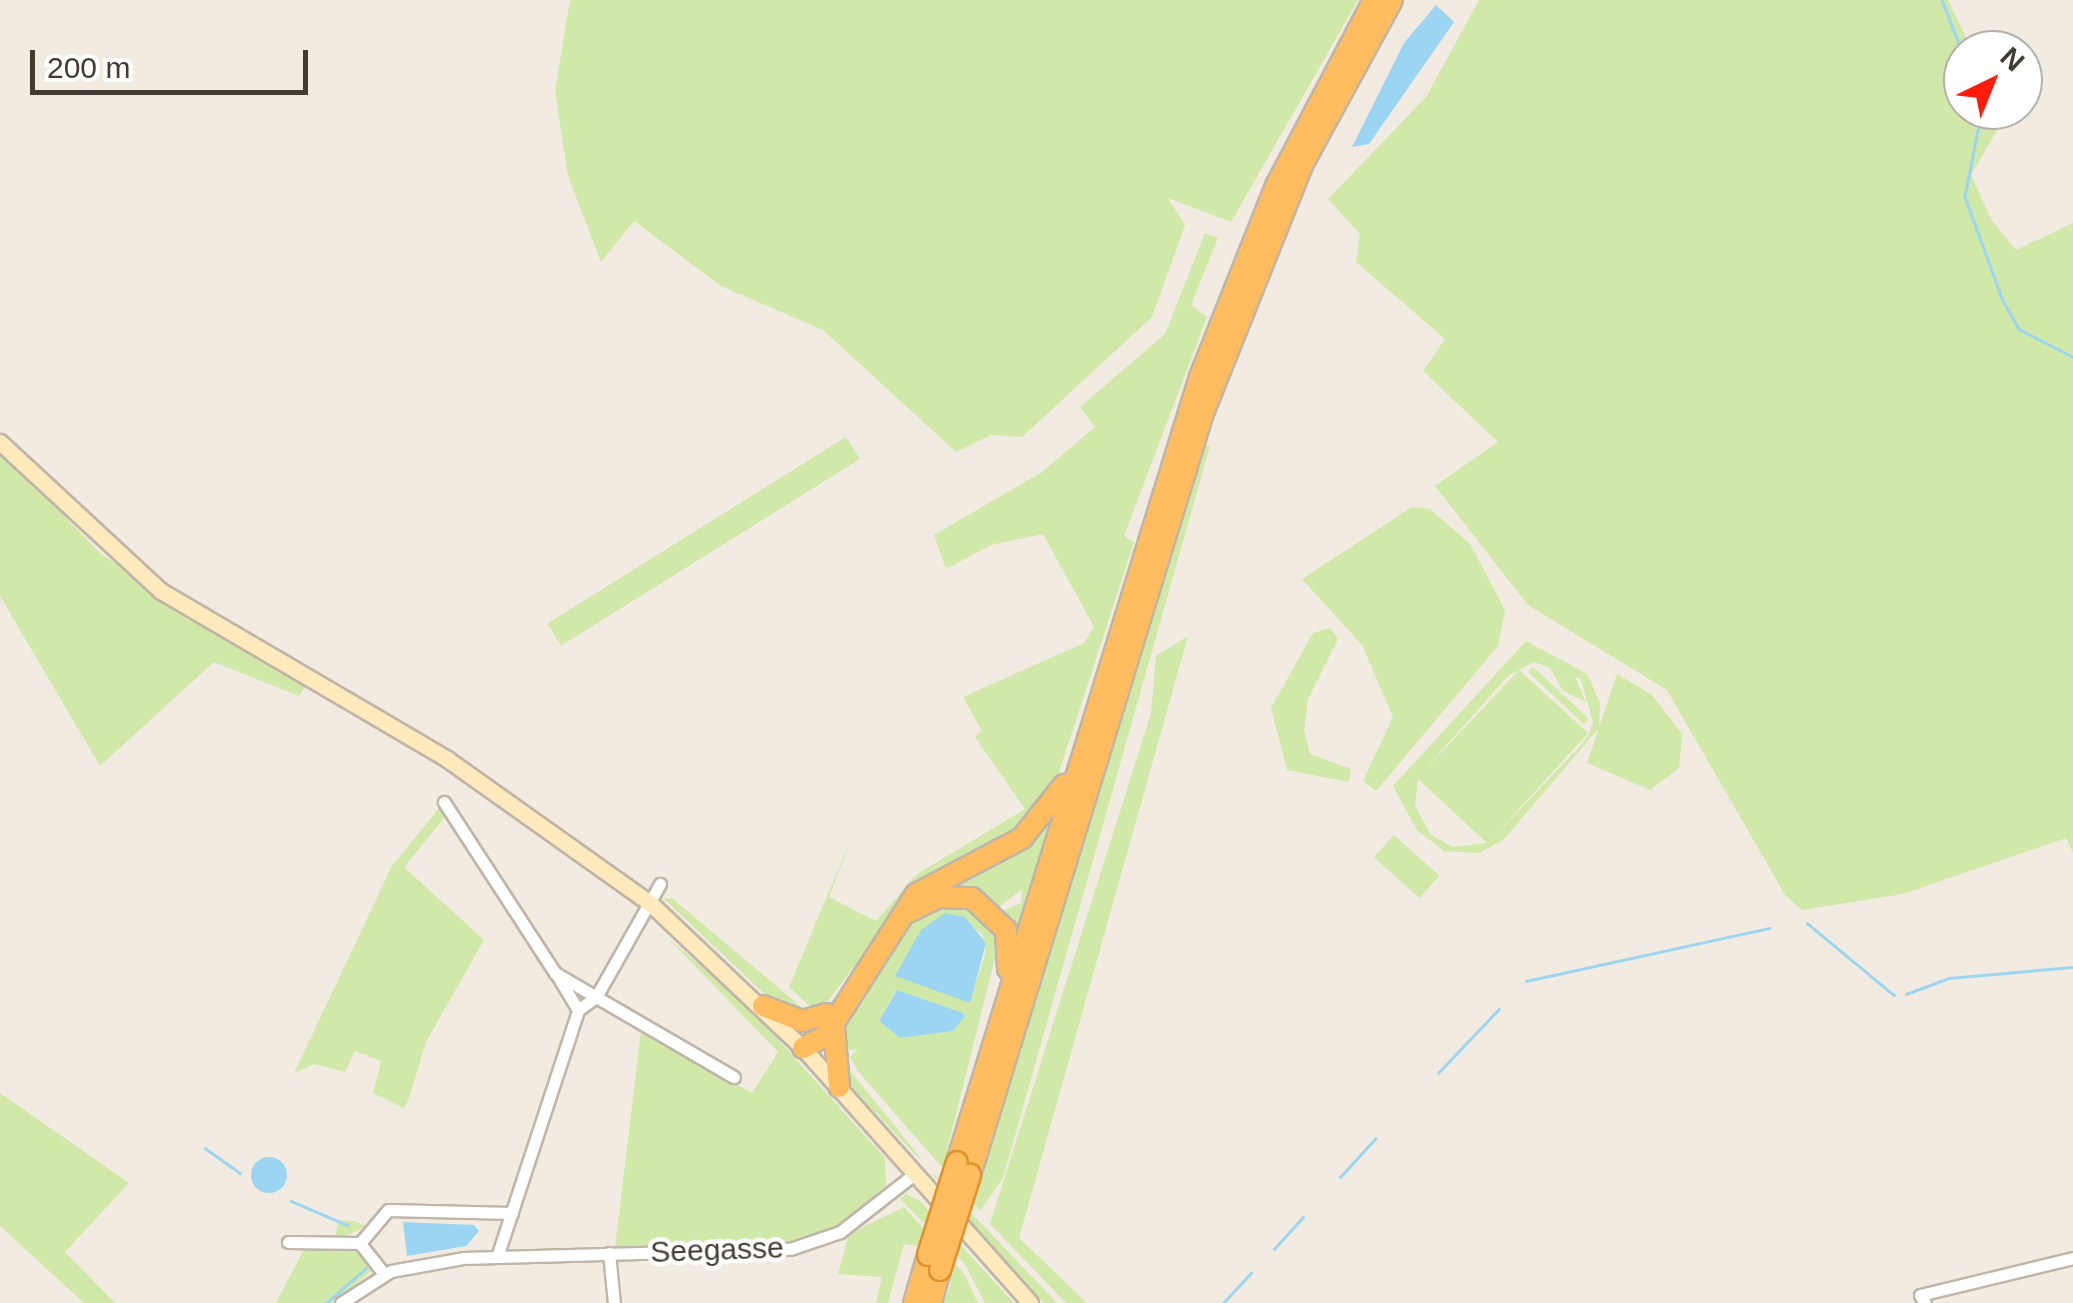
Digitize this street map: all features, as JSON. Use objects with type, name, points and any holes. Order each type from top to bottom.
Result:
[{"type":"highway","points":[[963,1168],[997,1030],[1080,757],[1235,283],[1308,118],[1374,0]]},
{"type":"highway","points":[[914,1303],[934,1262],[1204,414],[1302,165],[1392,0]]},
{"type":"highway","points":[[804,1048],[831,1017],[898,918],[933,880],[1030,831],[1080,757]]},
{"type":"highway","points":[[898,918],[957,896],[1000,918],[1011,953],[997,1030]]},
{"type":"highway","points":[[763,1006],[802,1022],[831,1017]]},
{"type":"highway","points":[[831,1017],[830,1044],[840,1087]]},
{"type":"highway","points":[[930,1303],[934,1262]]},
{"type":"main road","points":[[0,442],[161,591],[447,759],[650,904],[804,1048],[1030,1303]]},
{"type":"street","points":[[444,802],[578,1010]]},
{"type":"street","points":[[498,1254],[578,1010],[596,997],[660,884]]},
{"type":"street","points":[[556,973],[734,1077]]},
{"type":"street","name":"Seegasse","points":[[384,1274],[498,1254],[806,1246],[840,1232],[913,1175]]},
{"type":"street","points":[[288,1242],[360,1244],[395,1207],[512,1213]]},
{"type":"street","points":[[341,1303],[384,1274],[360,1244]]},
{"type":"street","points":[[609,1253],[614,1303]]},
{"type":"street","points":[[1925,1303],[1920,1294],[2073,1258]]},
{"type":"green space","points":[[570,0],[1358,0],[1231,222],[1168,198],[1185,225],[1152,317],[1022,437],[991,435],[956,452],[823,330],[721,286],[634,221],[601,262],[568,176],[555,91]]},
{"type":"green space","points":[[1479,0],[1948,0],[1962,30],[1943,30],[1943,130],[1997,130],[1971,175],[1991,219],[2016,250],[2073,223],[2073,853],[2066,838],[1903,894],[1802,910],[1785,895],[1667,690],[1528,605],[1435,486],[1498,442],[1423,371],[1445,339],[1356,262],[1360,234],[1328,199],[1426,97]]},
{"type":"green space","points":[[1205,233],[1218,238],[1191,305],[1207,317],[1124,536],[1134,542],[1050,800],[1034,819],[908,896],[818,1014],[789,987],[851,839],[829,897],[876,921],[917,874],[1025,809],[975,737],[982,731],[963,697],[1084,643],[1094,627],[1043,534],[991,545],[946,569],[934,535],[1042,472],[1095,427],[1080,407],[1165,334]]},
{"type":"green space","points":[[846,437],[860,459],[561,646],[547,624]]},
{"type":"green space","points":[[1202,444],[1210,446],[1003,1178],[980,1211],[858,1071],[850,1057],[858,1049],[847,1050],[840,1034],[846,1013],[914,912],[965,902],[1000,937],[947,1150],[979,1184]],"holes":[[[958,915],[982,934],[986,952],[969,1002],[895,976]],[[896,990],[963,1013],[965,1015],[953,1031],[900,1038],[879,1021]]]},
{"type":"green space","points":[[0,450],[101,554],[306,686],[299,696],[214,662],[100,766],[0,596]]},
{"type":"green space","points":[[1412,507],[1430,509],[1470,544],[1505,610],[1498,646],[1376,791],[1363,781],[1393,717],[1362,645],[1302,579]]},
{"type":"green space","points":[[1330,628],[1338,639],[1308,699],[1304,730],[1310,754],[1351,769],[1349,782],[1287,770],[1271,708],[1313,633]]},
{"type":"green space","points":[[1188,636],[1019,1238],[1087,1303],[1066,1303],[990,1224],[1151,713],[1156,656]]},
{"type":"green space","points":[[1526,641],[1587,674],[1600,702],[1599,728],[1503,840],[1479,853],[1444,851],[1417,830],[1393,786]],"holes":[[[1534,662],[1581,679],[1593,723],[1589,734],[1581,745],[1490,841],[1588,733],[1519,670],[1418,777],[1509,675]],[[1418,779],[1486,842],[1486,843],[1453,847],[1431,835],[1415,806]]]},
{"type":"green space","points":[[1533,667],[1589,719],[1584,724],[1528,672]]},
{"type":"green space","points":[[1550,668],[1575,677],[1586,702],[1563,691]]},
{"type":"green space","points":[[1617,674],[1652,695],[1682,734],[1679,768],[1650,790],[1587,763]]},
{"type":"green space","points":[[444,802],[450,811],[404,867],[484,940],[426,1042],[408,1101],[404,1108],[373,1093],[381,1061],[355,1051],[345,1072],[314,1064],[294,1073],[392,866]]},
{"type":"green space","points":[[1055,812],[1013,949],[999,912],[1021,903],[1022,889],[999,907],[932,887]]},
{"type":"green space","points":[[1394,835],[1439,876],[1419,898],[1374,857]]},
{"type":"green space","points":[[663,898],[673,899],[812,1016],[774,1003]]},
{"type":"green space","points":[[668,938],[745,1003],[885,1158],[886,1186],[836,1227],[798,1243],[614,1256],[641,1031],[752,1093],[778,1052]]},
{"type":"green space","points":[[847,1067],[919,1156],[920,1160],[844,1079]]},
{"type":"green space","points":[[0,1093],[129,1183],[65,1252],[115,1303],[84,1303],[0,1226]]},
{"type":"green space","points":[[929,1170],[1057,1303],[1044,1303],[1007,1265]]},
{"type":"green space","points":[[906,1194],[920,1201],[1014,1303],[985,1303],[965,1264],[900,1199]]},
{"type":"green space","points":[[904,1207],[964,1274],[978,1303],[944,1303],[951,1281],[918,1246],[904,1244],[888,1303],[876,1303],[882,1277],[838,1274],[849,1234]]},
{"type":"green space","points":[[338,1220],[354,1221],[366,1226],[335,1241]]},
{"type":"green space","points":[[359,1248],[371,1271],[334,1303],[276,1303],[304,1249]]},
{"type":"water","points":[[1436,5],[1454,22],[1369,144],[1352,147],[1404,43]]},
{"type":"water","points":[[945,913],[965,917],[986,943],[970,1003],[895,976],[921,930]]},
{"type":"water","points":[[897,990],[965,1016],[953,1031],[900,1038],[879,1021]]},
{"type":"water","points":[[269,1157],[281,1163],[287,1175],[281,1187],[269,1193],[257,1187],[251,1175],[257,1163]]},
{"type":"water","points":[[403,1222],[474,1225],[479,1231],[466,1246],[407,1256]]},
{"type":"waterway","points":[[1942,0],[1954,30]]},
{"type":"waterway","points":[[1978,130],[1965,197],[2003,301],[2019,329],[2073,357]]},
{"type":"waterway","points":[[1807,923],[1894,995]]},
{"type":"waterway","points":[[1526,981],[1769,928]]},
{"type":"waterway","points":[[1906,994],[1949,978],[2073,967]]},
{"type":"waterway","points":[[1438,1073],[1499,1009]]},
{"type":"waterway","points":[[1340,1177],[1375,1139]]},
{"type":"waterway","points":[[205,1148],[240,1173]]},
{"type":"waterway","points":[[291,1201],[347,1225]]},
{"type":"waterway","points":[[1274,1249],[1303,1217]]},
{"type":"waterway","points":[[326,1303],[366,1268]]},
{"type":"waterway","points":[[1223,1303],[1251,1273]]}]
